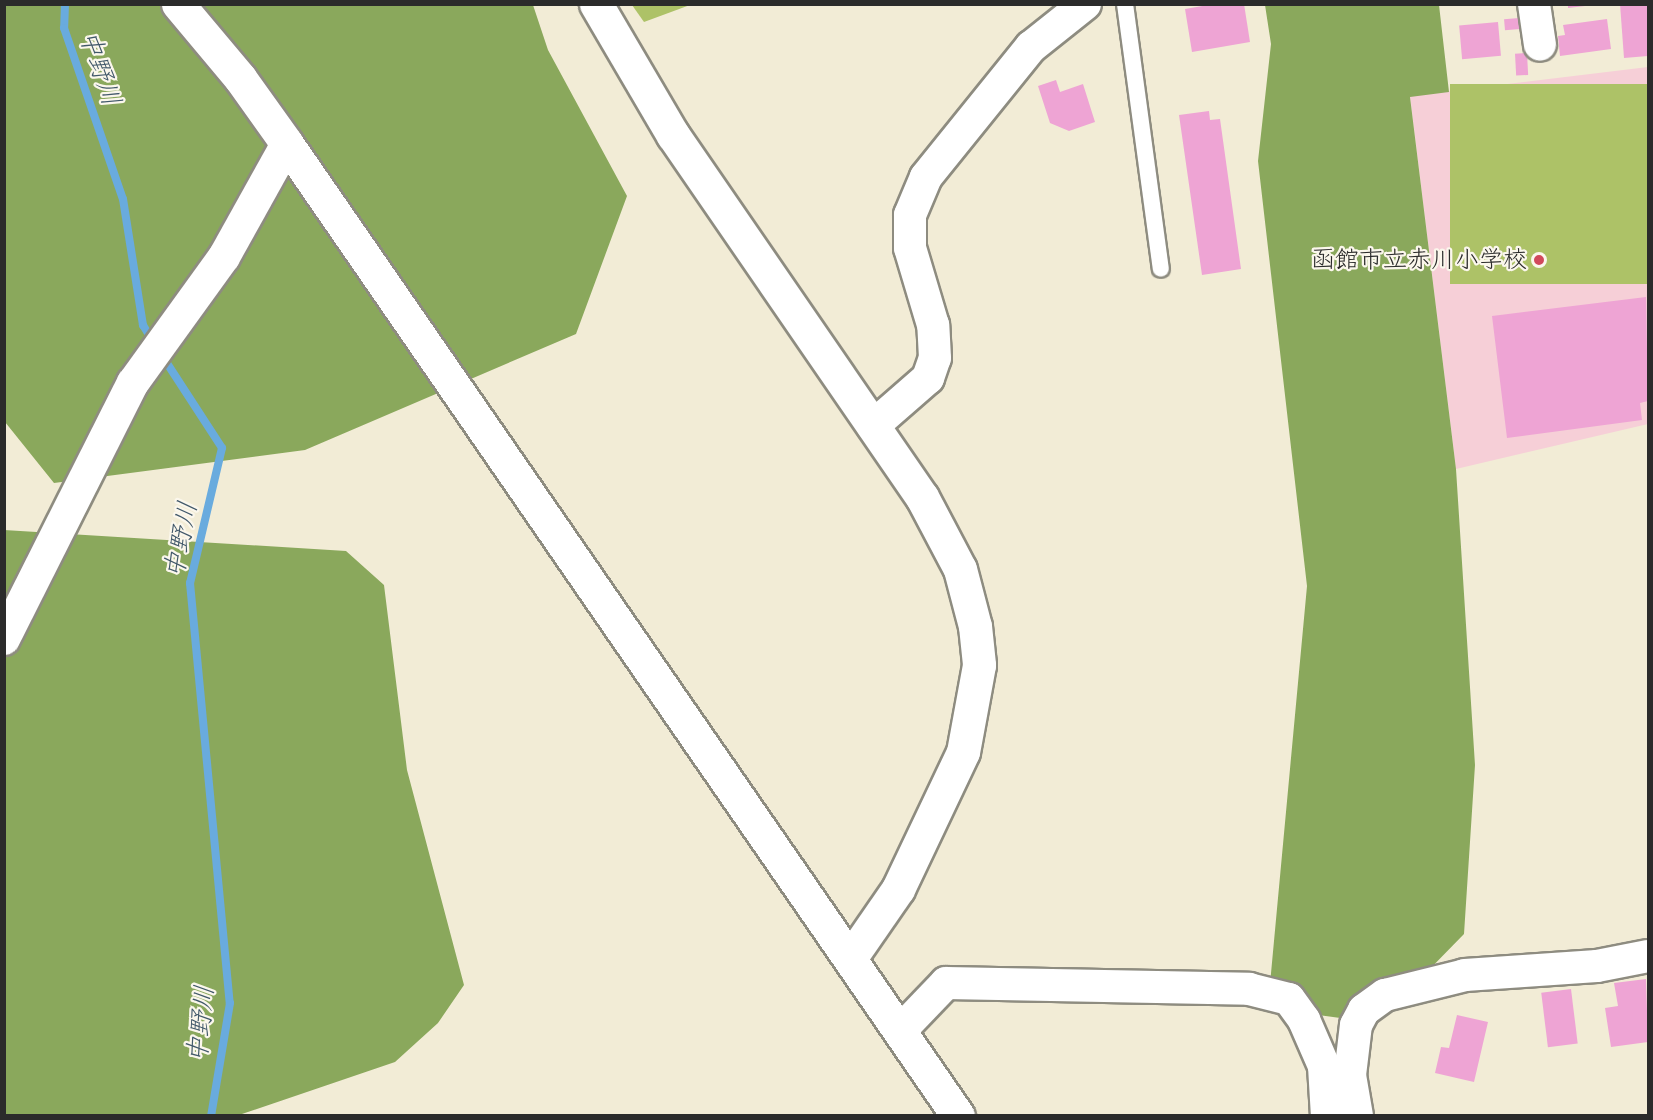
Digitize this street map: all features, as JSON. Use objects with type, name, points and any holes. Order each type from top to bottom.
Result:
[{"type":"street","points":[[178,4],[240,78],[287,144],[851,957],[958,1116]]},
{"type":"street","points":[[596,4],[673,135],[922,497],[960,569],[975,626],[979,665],[963,752],[935,817],[898,889],[851,957]]},
{"type":"street","points":[[1534,4],[1540,45]]},
{"type":"street","points":[[873,426],[928,378],[934,358],[933,325],[910,248],[910,215],[926,177],[1031,47],[1070,10]]},
{"type":"street","points":[[4,639],[133,382],[224,257],[287,144]]},
{"type":"street","points":[[1356,1116],[1350,1075],[1356,1024],[1364,1010],[1385,994],[1465,975],[1597,966],[1648,956]]},
{"type":"street","points":[[901,1030],[946,982],[1249,989],[1289,999],[1304,1020],[1324,1066],[1327,1116]]},
{"type":"lane","points":[[1125,4],[1161,269]]},
{"type":"shaded area","name":"函館市立赤川小学校","points":[[1648,67],[1648,424],[1456,469],[1410,96]]},
{"type":"green space","points":[[4,5],[533,5],[548,50],[627,196],[576,334],[305,450],[54,483],[5,422]]},
{"type":"green space","points":[[632,5],[690,5],[644,22]]},
{"type":"green space","points":[[1265,5],[1439,5],[1449,92],[1410,97],[1456,469],[1475,765],[1464,934],[1377,1023],[1311,1014],[1270,984],[1307,586],[1258,161],[1271,44]]},
{"type":"green space","points":[[1450,84],[1648,84],[1648,284],[1450,284]]},
{"type":"green space","points":[[4,530],[346,551],[384,585],[407,770],[464,985],[438,1023],[395,1062],[239,1115],[5,1115]]},
{"type":"building","points":[[1214,4],[1244,4],[1250,42],[1192,52],[1185,9]]},
{"type":"building","points":[[1568,4],[1585,4],[1585,6],[1568,8]]},
{"type":"building","points":[[1620,4],[1648,4],[1648,56],[1624,58]]},
{"type":"building","points":[[1519,18],[1520,29],[1505,30],[1504,19]]},
{"type":"building","points":[[1607,19],[1611,49],[1560,56],[1558,36],[1565,35],[1563,25]]},
{"type":"building","points":[[1498,22],[1501,56],[1462,59],[1459,25]]},
{"type":"building","points":[[1527,53],[1528,75],[1516,76],[1515,54]]},
{"type":"building","points":[[1056,80],[1060,92],[1083,84],[1095,122],[1069,131],[1050,123],[1038,86]]},
{"type":"building","points":[[1209,111],[1210,120],[1220,119],[1241,269],[1202,275],[1179,115]]},
{"type":"building","points":[[1646,297],[1648,401],[1640,403],[1642,420],[1507,438],[1492,316]]},
{"type":"building","points":[[1646,979],[1648,1042],[1611,1047],[1605,1008],[1618,1006],[1614,983]]},
{"type":"building","points":[[1571,989],[1578,1044],[1548,1047],[1541,993]]},
{"type":"building","points":[[1457,1015],[1488,1022],[1474,1082],[1435,1073],[1441,1047],[1449,1048]]},
{"type":"waterway","name":"中野川","points":[[65,4],[64,28],[123,199],[143,325],[154,343]]},
{"type":"waterway","name":"中野川","points":[[161,354],[222,448],[190,583],[230,1003],[211,1116]]},
{"type":"place","name":"函館市立赤川小学校","points":[[1539,260]]}]
